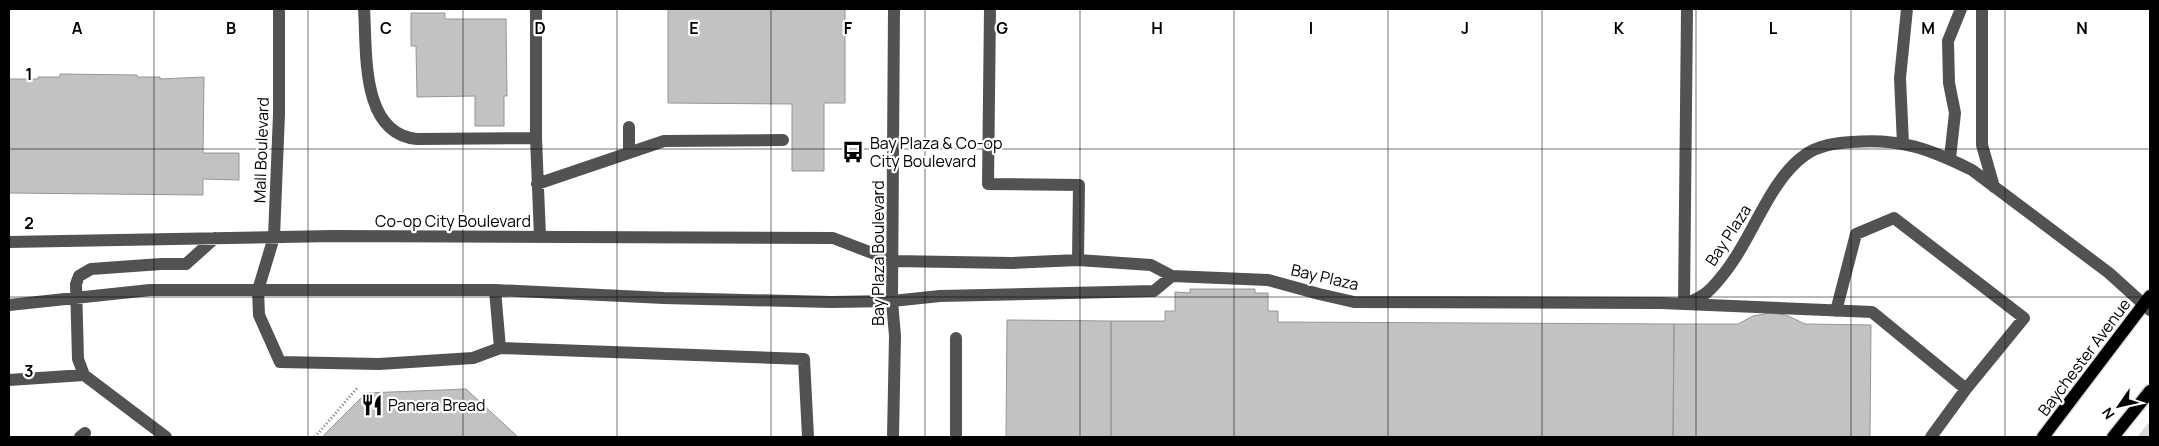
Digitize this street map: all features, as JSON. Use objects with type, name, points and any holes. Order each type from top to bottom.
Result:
[{"type":"main road","name":"Baychester Avenue","points":[[2043,437],[2148,303]]},
{"type":"main road","points":[[2113,437],[2150,391]]},
{"type":"street","name":"Mall Boulevard","points":[[279,9],[279,114],[274,237],[258,290],[259,315],[280,362],[379,364]]},
{"type":"street","points":[[364,9],[370,91],[376,107],[390,130],[399,136],[417,140],[536,138]]},
{"type":"street","points":[[536,9],[536,138],[540,237]]},
{"type":"street","name":"Bay Plaza Boulevard","points":[[893,437],[895,336],[892,301],[894,9]]},
{"type":"street","points":[[990,9],[988,184],[1079,185],[1078,260]]},
{"type":"street","points":[[1687,9],[1684,304],[1872,312],[1966,389]]},
{"type":"street","points":[[1903,144],[1900,78],[1907,9]]},
{"type":"street","points":[[1950,158],[1955,113],[1949,83],[1948,41],[1961,9]]},
{"type":"street","points":[[1982,9],[1982,145],[1994,187]]},
{"type":"street","points":[[628,128],[629,152]]},
{"type":"street","points":[[537,184],[664,141],[783,140]]},
{"type":"street","name":"Bay Plaza","points":[[893,261],[1012,263],[1078,260],[1152,265],[1172,276],[1268,280],[1354,302],[1684,304],[1701,298],[1734,264],[1781,180],[1794,164],[1807,154],[1832,144],[1863,141],[1903,144],[1927,149],[1950,158],[1972,170],[2148,303]]},
{"type":"street","points":[[1836,311],[1856,234],[1894,218],[2024,318],[1966,389],[1930,437]]},
{"type":"street","name":"Co-op City Boulevard","points":[[9,242],[274,237],[833,238],[893,261]]},
{"type":"street","points":[[166,437],[84,374],[78,359],[76,297],[78,276],[91,269],[186,264],[215,238]]},
{"type":"street","points":[[9,305],[150,290],[495,290],[664,298],[892,301],[940,296],[1154,291],[1172,276]]},
{"type":"street","points":[[495,290],[500,348]]},
{"type":"street","points":[[956,338],[956,437]]},
{"type":"street","points":[[379,364],[473,358],[500,348],[804,359],[808,437]]},
{"type":"street","points":[[9,380],[84,374]]},
{"type":"path","points":[[314,437],[379,364]]},
{"type":"shaded area","points":[[2150,421],[2150,437],[2137,437]]},
{"type":"building","points":[[668,9],[845,9],[845,103],[824,103],[824,171],[792,171],[792,104],[668,103]]},
{"type":"building","points":[[411,13],[445,13],[445,19],[506,19],[507,96],[504,96],[504,126],[475,126],[475,96],[417,97],[416,46],[411,46]]},
{"type":"building","points":[[60,74],[137,75],[137,77],[160,77],[160,79],[204,77],[203,153],[239,153],[239,180],[203,179],[203,195],[9,193],[9,79],[60,77]]},
{"type":"building","points":[[1190,289],[1255,289],[1255,293],[1268,293],[1268,311],[1278,311],[1278,322],[1674,324],[1673,437],[1111,437],[1111,321],[1165,321],[1165,311],[1175,311],[1175,292],[1190,293]]},
{"type":"building","points":[[1769,313],[1786,315],[1805,324],[1871,325],[1870,437],[1673,437],[1674,324],[1738,324],[1753,316]]},
{"type":"building","points":[[1007,320],[1111,321],[1111,437],[1006,437]]},
{"type":"building","points":[[466,389],[518,437],[322,437],[366,393]]},
{"type":"place","name":"Bay Plaza & Co-op City Boulevard","points":[[853,152]]},
{"type":"place","name":"Panera Bread","points":[[372,405]]}]
